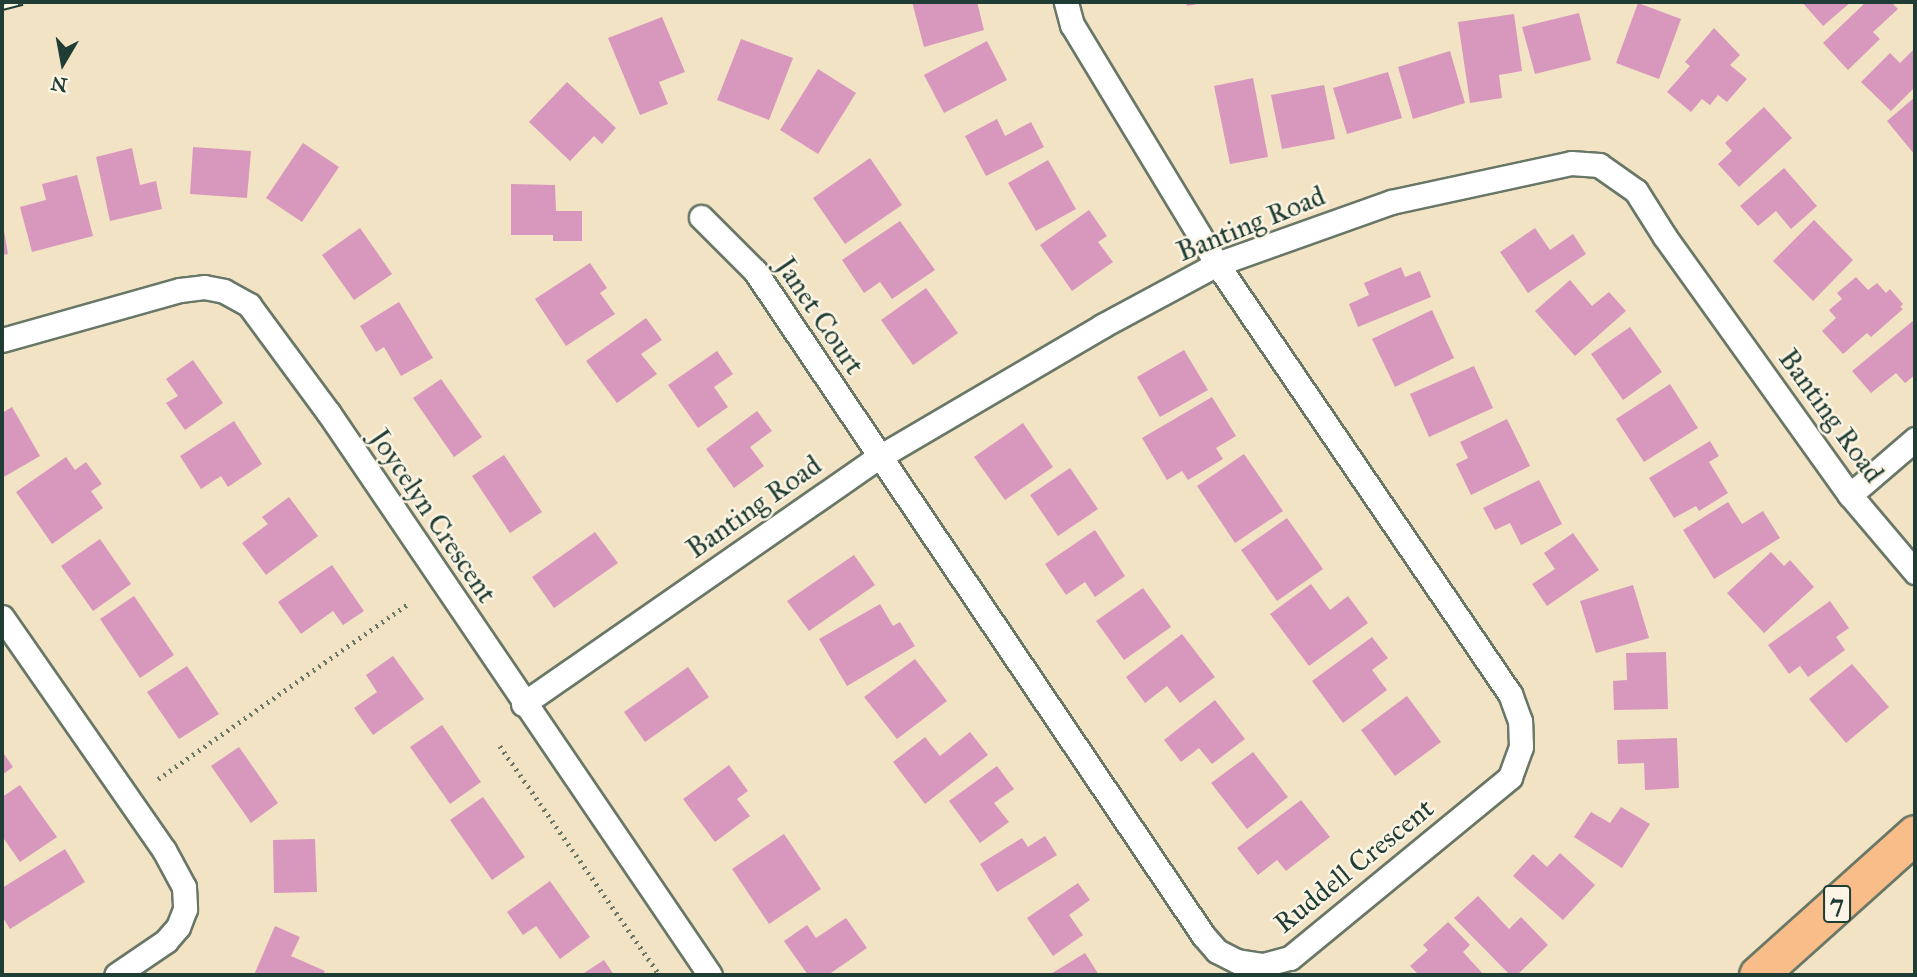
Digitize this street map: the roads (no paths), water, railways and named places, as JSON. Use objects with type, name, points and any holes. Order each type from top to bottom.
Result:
[{"type":"main road","name":"7","points":[[1758,975],[1915,834]]},
{"type":"street","name":"Ruddell Crescent","points":[[879,457],[1203,935],[1217,951],[1237,961],[1262,965],[1290,958],[1510,776],[1521,747],[1520,721],[1510,694],[1217,264],[1072,25],[1066,2]]},
{"type":"street","name":"Banting Road","points":[[523,704],[879,457],[1102,326],[1217,264],[1391,202],[1570,163],[1599,165],[1636,191],[1665,237],[1850,495],[1915,572]]},
{"type":"street","name":"Janet Court","points":[[701,217],[755,271],[879,457]]},
{"type":"street","name":"Joycelyn Crescent","points":[[2,340],[180,290],[204,287],[225,291],[249,305],[328,412],[523,704],[710,975]]},
{"type":"street","points":[[1850,495],[1915,439]]},
{"type":"street","points":[[2,617],[164,850],[184,887],[185,909],[178,927],[166,941],[116,975]]},
{"type":"railway","points":[[2,7],[22,2]]}]
